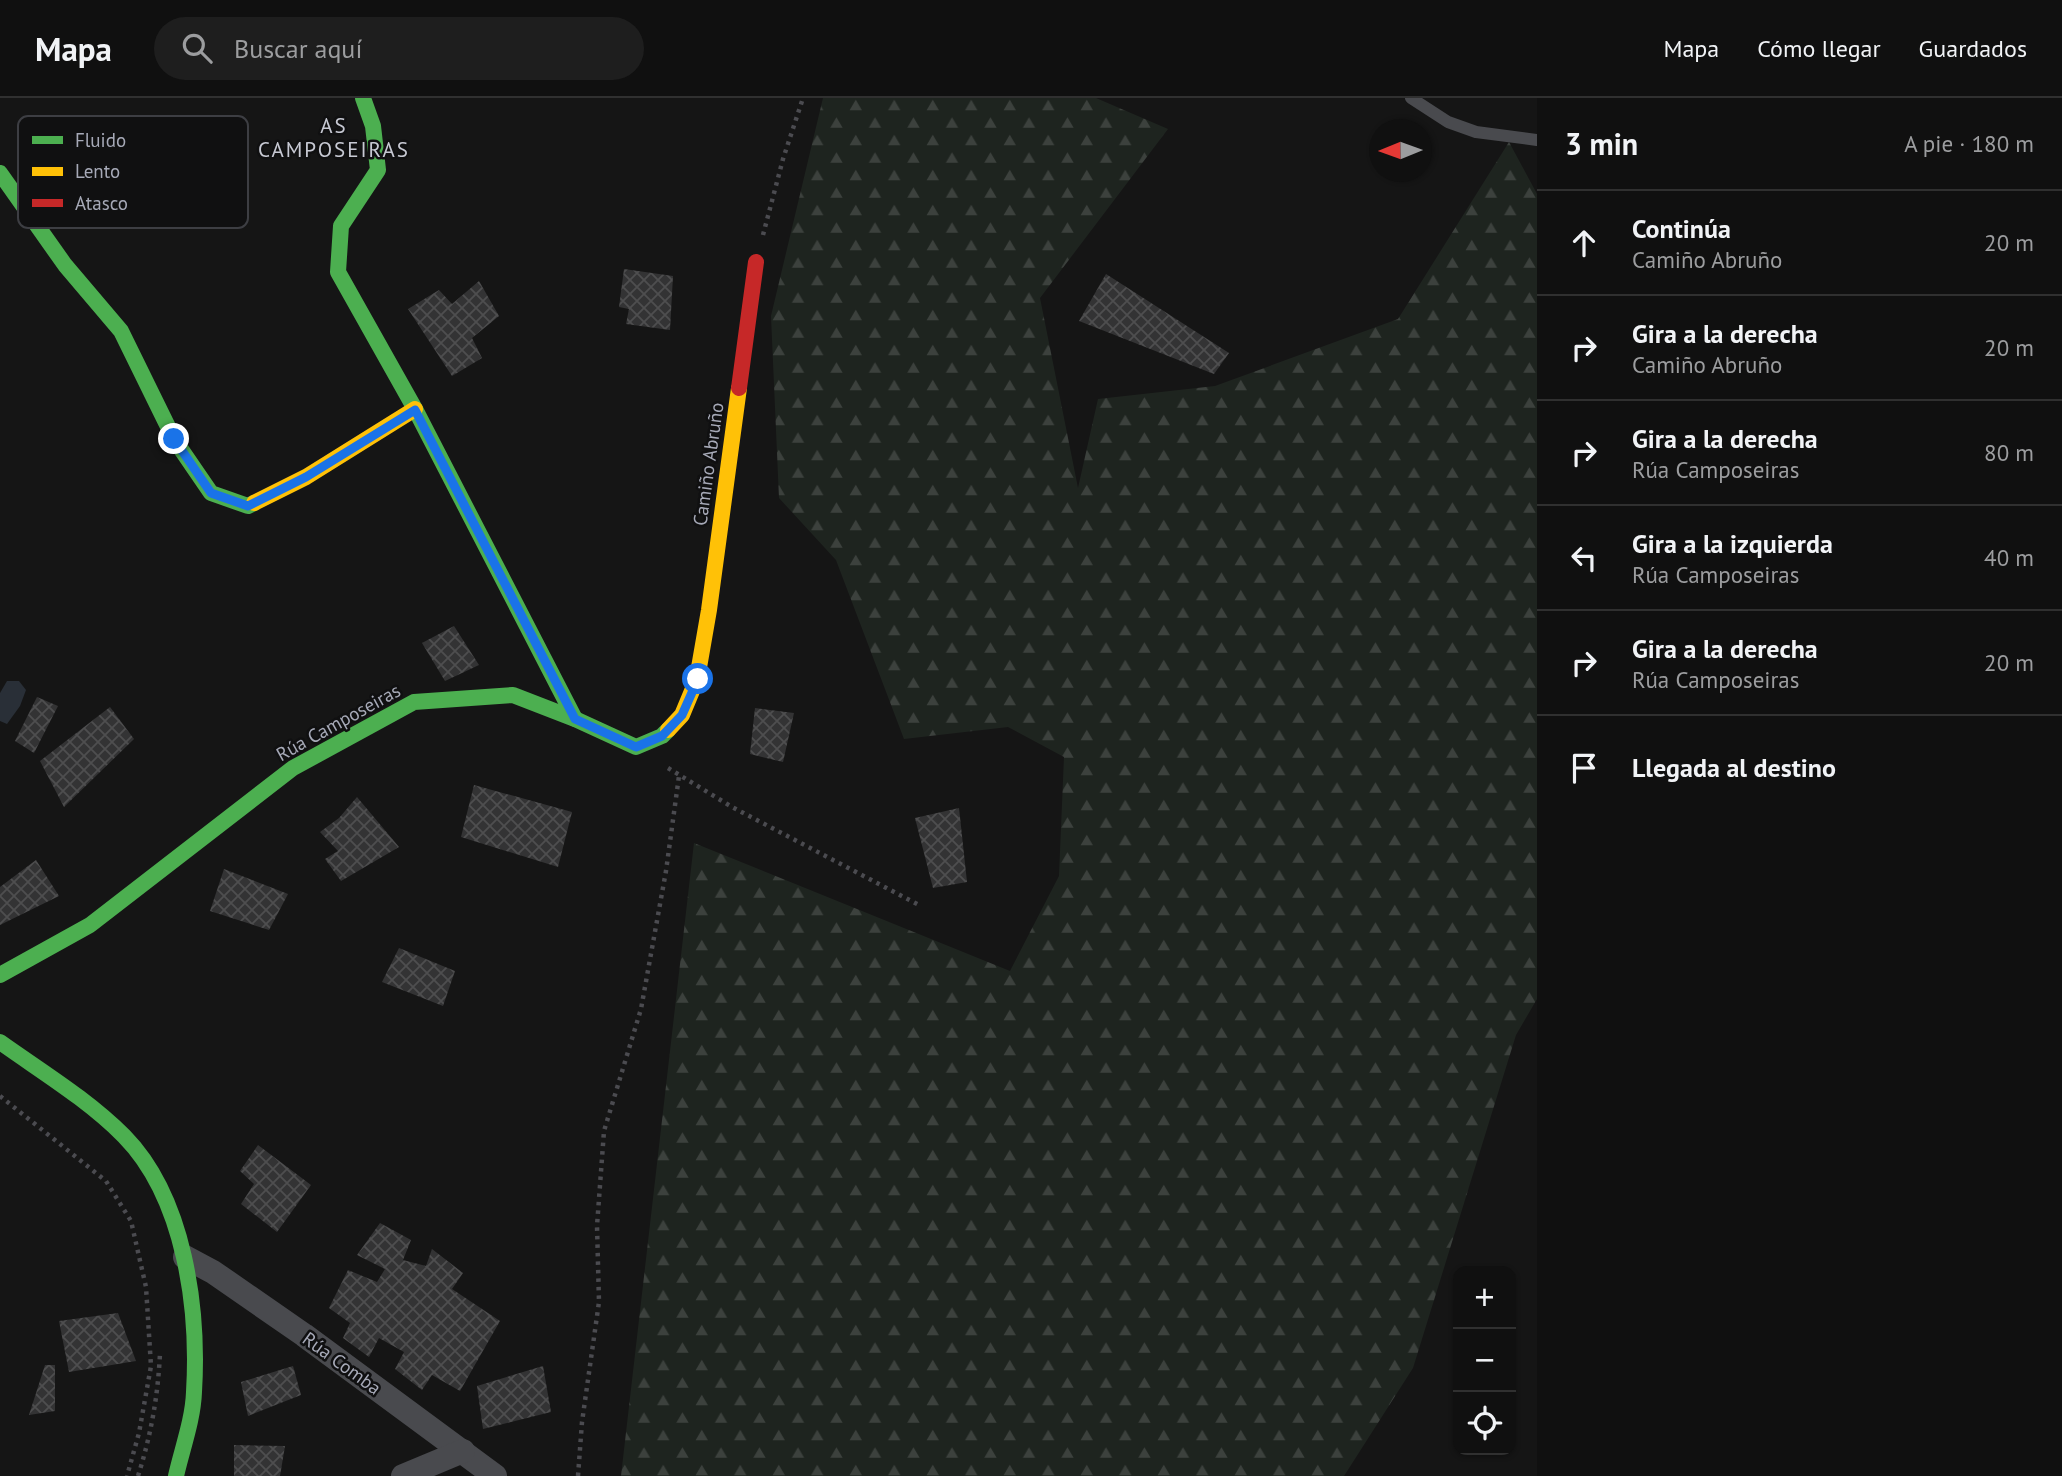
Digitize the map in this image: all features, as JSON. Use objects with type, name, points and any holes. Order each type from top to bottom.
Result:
[{"type":"street","points":[[363,98],[373,126],[378,170],[341,226],[338,272],[415,410],[575,719],[636,747]]},
{"type":"street","points":[[0,173],[18,198]]},
{"type":"street","points":[[39,228],[65,265],[121,331],[174,439],[211,493],[248,506],[306,477],[415,410]]},
{"type":"street","name":"Camiño Abruño","points":[[636,747],[662,736],[682,715],[698,679],[756,262]]},
{"type":"street","name":"Rúa Camposeiras","points":[[0,975],[90,925],[293,768],[414,702],[513,695],[575,719]]},
{"type":"street","points":[[0,1042],[88,1104],[125,1137],[150,1171],[173,1221],[185,1257],[194,1334],[194,1395],[176,1476]]},
{"type":"street","name":"Rúa Comba","points":[[185,1257],[213,1272],[304,1335],[495,1476]]},
{"type":"street","points":[[403,1476],[463,1451]]},
{"type":"lane","points":[[1411,98],[1448,122],[1476,132],[1537,141]]},
{"type":"path","points":[[756,262],[783,159],[803,98]]},
{"type":"path","points":[[636,747],[732,807],[919,905]]},
{"type":"path","points":[[578,1476],[582,1422],[599,1302],[597,1226],[604,1130],[641,1009],[666,871],[679,776]]},
{"type":"path","points":[[0,1096],[106,1181],[131,1221],[145,1287],[151,1366],[139,1433],[127,1476]]},
{"type":"path","points":[[138,1476],[149,1442],[158,1390],[160,1351]]},
{"type":"green space","points":[[823,98],[1096,98],[1168,129],[1040,298],[1078,488],[1098,399],[1215,386],[1398,319],[1509,142],[1537,194],[1537,999],[1516,1035],[1413,1368],[1344,1476],[621,1476],[694,843],[1010,971],[1059,876],[1064,757],[1008,727],[904,739],[836,560],[779,498],[771,316]]},
{"type":"shaded area","points":[[7,681],[19,681],[26,690],[20,706],[7,724],[0,721],[0,693]]},
{"type":"building","points":[[624,269],[673,276],[670,330],[626,324],[629,309],[619,307]]},
{"type":"building","points":[[1106,274],[1229,353],[1214,374],[1079,321]]},
{"type":"building","points":[[479,281],[499,316],[472,338],[482,358],[452,376],[408,309],[439,290],[452,304]]},
{"type":"building","points":[[454,626],[479,665],[445,681],[422,643]]},
{"type":"building","points":[[37,697],[58,706],[34,753],[15,741]]},
{"type":"building","points":[[110,707],[134,739],[64,807],[40,761]]},
{"type":"building","points":[[755,708],[794,713],[783,762],[750,754]]},
{"type":"building","points":[[474,785],[572,812],[558,867],[461,837]]},
{"type":"building","points":[[357,797],[399,847],[341,881],[325,859],[338,851],[320,832],[339,818]]},
{"type":"building","points":[[959,808],[967,882],[933,888],[915,818]]},
{"type":"building","points":[[36,860],[59,896],[0,925],[0,887]]},
{"type":"building","points":[[224,869],[288,894],[269,930],[210,911]]},
{"type":"building","points":[[399,948],[455,971],[443,1006],[382,982]]},
{"type":"building","points":[[258,1145],[311,1185],[277,1232],[241,1204],[254,1184],[240,1171]]},
{"type":"building","points":[[380,1223],[411,1240],[403,1260],[426,1266],[432,1249],[463,1273],[452,1289],[500,1321],[460,1391],[432,1375],[422,1390],[395,1369],[404,1352],[379,1338],[369,1357],[343,1338],[350,1323],[329,1308],[348,1270],[377,1282],[385,1269],[357,1255]]},
{"type":"building","points":[[118,1313],[136,1361],[69,1372],[59,1321]]},
{"type":"building","points":[[45,1365],[55,1365],[55,1411],[29,1415]]},
{"type":"building","points":[[293,1366],[301,1395],[248,1416],[241,1382]]},
{"type":"building","points":[[543,1366],[551,1412],[483,1429],[477,1386]]},
{"type":"building","points":[[234,1445],[285,1446],[280,1476],[234,1476]]},
{"type":"traffic: fast","points":[[363,98],[373,126],[378,170],[341,226],[338,272],[415,409],[575,719]]},
{"type":"traffic: fast","points":[[0,173],[18,198]]},
{"type":"traffic: fast","points":[[39,228],[65,265],[121,331],[174,439],[211,493],[248,506],[254,503]]},
{"type":"traffic: fast","points":[[0,975],[90,925],[293,768],[414,702],[513,695],[636,747],[662,736],[668,730]]},
{"type":"traffic: fast","points":[[0,1042],[64,1086],[124,1136],[145,1161],[174,1222],[190,1291],[195,1360],[193,1403],[176,1476]]},
{"type":"traffic: slow","points":[[668,730],[682,715],[697,679],[739,388]]},
{"type":"traffic: slow","points":[[254,503],[306,477],[415,409]]},
{"type":"traffic: jam","points":[[739,388],[756,262]]},
{"type":"district","name":"AS CAMPOSEIRAS","points":[[334,138]]},
{"type":"route","points":[[174,439],[211,493],[248,506],[306,477],[415,410],[575,719],[636,747],[662,736],[682,715],[698,679]]}]
